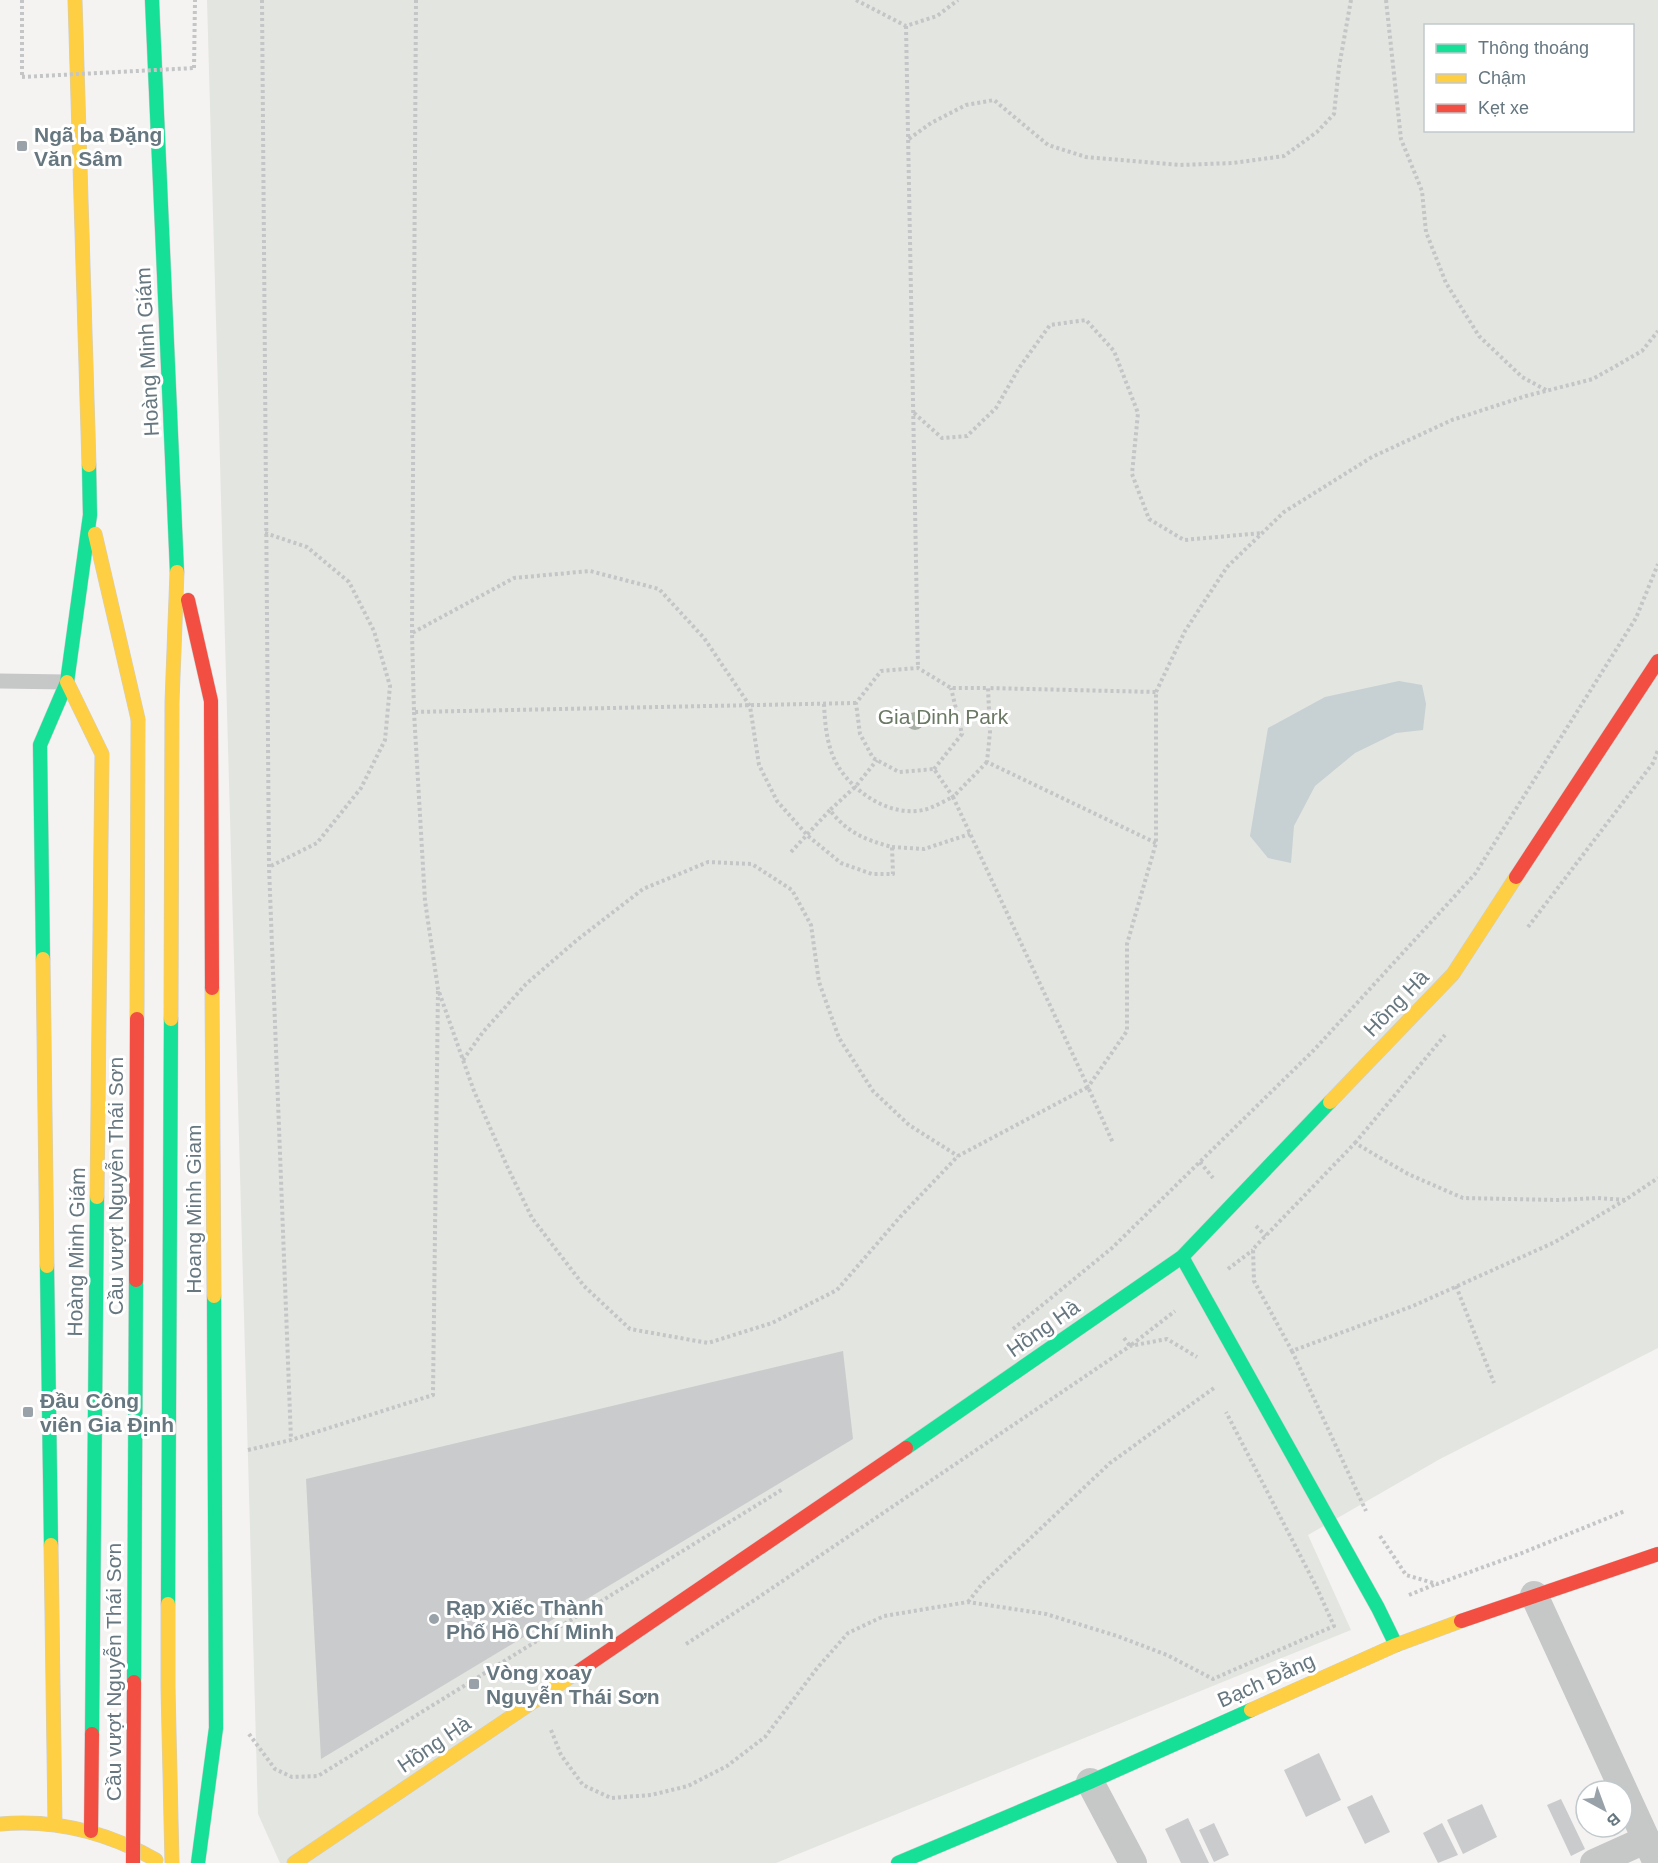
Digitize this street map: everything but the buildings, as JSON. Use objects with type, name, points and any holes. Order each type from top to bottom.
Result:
[{"type":"main road","name":"Hoàng Minh Giám","points":[[55,1823],[40,745],[67,682],[90,515],[75,0]]},
{"type":"main road","name":"Hoàng Minh Giám","points":[[152,0],[178,558],[172,702],[168,1687],[172,1863]]},
{"type":"main road","name":"Cầu vượt Nguyễn Thái Sơn","points":[[90,515],[138,719],[133,1863]]},
{"type":"main road","name":"Hoang Minh Giam","points":[[178,558],[211,701],[216,1728],[198,1863]]},
{"type":"main road","name":"Hồng Hà","points":[[294,1863],[742,1562],[1182,1257],[1453,974],[1658,661]]},
{"type":"main road","name":"Hoàng Minh Giám","points":[[67,682],[102,754],[90,1831]]},
{"type":"main road","points":[[1182,1257],[1378,1608],[1396,1645]]},
{"type":"main road","name":"Bạch Đằng","points":[[898,1863],[1090,1782],[1396,1645],[1534,1595],[1658,1554]]},
{"type":"main road","points":[[0,1824],[55,1823],[90,1831],[106,1835],[160,1863]]},
{"type":"street","points":[[1534,1595],[1651,1851],[1594,1863]]},
{"type":"street","points":[[1090,1782],[1133,1863]]},
{"type":"lane","points":[[0,681],[67,682]]},
{"type":"path","points":[[22,0],[22,77],[194,68],[195,0]]},
{"type":"path","points":[[262,0],[269,867],[291,1440]]},
{"type":"path","points":[[246,1450],[291,1440],[433,1395],[438,989],[425,901],[414,712],[412,633],[416,0]]},
{"type":"path","points":[[856,0],[906,26],[938,16],[958,0]]},
{"type":"path","points":[[908,140],[931,123],[966,105],[994,100],[1048,145],[1086,157],[1180,165],[1233,163],[1284,156],[1317,132],[1334,114],[1339,67],[1352,0]]},
{"type":"path","points":[[1386,0],[1401,139],[1422,191],[1426,232],[1446,283],[1479,336],[1522,376],[1546,391]]},
{"type":"path","points":[[906,26],[918,668]]},
{"type":"path","points":[[913,412],[942,438],[967,436],[996,408],[1019,368],[1050,325],[1086,320],[1114,351],[1138,413],[1132,474],[1149,519],[1184,540],[1263,533]]},
{"type":"path","points":[[438,989],[463,1060],[493,1134],[532,1218],[584,1286],[630,1329],[708,1343],[772,1323],[837,1290],[900,1217],[958,1156],[1088,1087],[1127,1031],[1127,944],[1156,843],[1156,692],[1185,631],[1227,567],[1284,512],[1372,457],[1452,420],[1593,379],[1642,351],[1658,331]]},
{"type":"path","points":[[265,533],[307,547],[349,582],[374,631],[390,686],[385,740],[361,788],[317,843],[269,867]]},
{"type":"path","points":[[1010,1332],[1112,1248],[1306,1058],[1474,874],[1636,618],[1658,564]]},
{"type":"path","points":[[412,633],[514,578],[590,571],[659,589],[704,638],[750,706],[759,765],[777,801],[808,836],[841,863],[872,874],[893,874],[892,847]]},
{"type":"path","points":[[951,688],[962,734],[934,769],[898,772],[873,758],[860,734],[856,703],[881,671],[918,668],[951,688],[1156,692]]},
{"type":"path","points":[[824,704],[830,746],[838,767],[870,799],[894,810],[923,810],[953,797],[987,762],[990,732],[988,688]]},
{"type":"path","points":[[414,712],[856,703]]},
{"type":"path","points":[[791,852],[856,786],[877,760]]},
{"type":"path","points":[[987,762],[1156,843]]},
{"type":"path","points":[[934,769],[953,797],[1113,1143]]},
{"type":"path","points":[[831,810],[841,825],[868,840],[892,847],[924,849],[970,834]]},
{"type":"path","points":[[463,1060],[483,1032],[526,984],[577,940],[643,890],[708,862],[752,864],[792,890],[811,925],[819,982],[839,1038],[873,1091],[909,1125],[958,1156]]},
{"type":"path","points":[[1367,1513],[1292,1351],[1254,1281],[1253,1250],[1355,1143],[1408,1174],[1462,1198],[1625,1200]]},
{"type":"path","points":[[1292,1351],[1413,1306],[1555,1242],[1658,1178]]},
{"type":"path","points":[[1456,1286],[1494,1383]]},
{"type":"path","points":[[686,1644],[1130,1346],[1167,1339],[1198,1358]]},
{"type":"path","points":[[968,1602],[982,1584],[1110,1462],[1214,1388],[1218,1395]]},
{"type":"path","points":[[560,1724],[550,1730],[561,1755],[583,1785],[611,1798],[651,1795],[688,1786],[727,1766],[765,1737],[818,1667],[848,1633],[884,1616],[968,1602],[1046,1614],[1117,1636],[1167,1655],[1214,1679],[1335,1626],[1222,1403]]},
{"type":"path","points":[[244,1727],[275,1769],[292,1777],[318,1776],[791,1484]]},
{"type":"path","points":[[1377,1533],[1407,1575],[1437,1584],[1522,1553],[1625,1511]]},
{"type":"green space","name":"Gia Dinh Park","points":[[207,0],[1658,0],[1658,1348],[1440,1459],[1308,1535],[1351,1630],[776,1863],[280,1863],[258,1814]]},
{"type":"shaded area","points":[[1399,681],[1422,685],[1426,704],[1423,730],[1396,733],[1355,753],[1315,786],[1294,826],[1291,863],[1268,858],[1250,836],[1268,728],[1325,697]]},
{"type":"traffic: fast","points":[[152,0],[177,572]]},
{"type":"traffic: fast","points":[[43,959],[40,745],[67,682],[90,515],[89,465]]},
{"type":"traffic: fast","points":[[168,1604],[171,1019]]},
{"type":"traffic: fast","points":[[906,1448],[1182,1257],[1330,1102]]},
{"type":"traffic: fast","points":[[92,1734],[97,1197]]},
{"type":"traffic: fast","points":[[1182,1257],[1378,1608],[1396,1645]]},
{"type":"traffic: fast","points":[[47,1266],[51,1545]]},
{"type":"traffic: fast","points":[[134,1682],[136,1280]]},
{"type":"traffic: fast","points":[[198,1863],[216,1728],[214,1296]]},
{"type":"traffic: fast","points":[[898,1863],[1090,1782],[1251,1710]]},
{"type":"traffic: slow","points":[[75,0],[89,465]]},
{"type":"traffic: slow","points":[[95,534],[138,719]]},
{"type":"traffic: slow","points":[[171,1019],[172,702],[177,572]]},
{"type":"traffic: slow","points":[[67,682],[102,754],[97,1197]]},
{"type":"traffic: slow","points":[[137,1019],[138,719]]},
{"type":"traffic: slow","points":[[1330,1102],[1453,974],[1516,877]]},
{"type":"traffic: slow","points":[[43,959],[47,1266]]},
{"type":"traffic: slow","points":[[212,988],[214,1296]]},
{"type":"traffic: slow","points":[[51,1545],[55,1823]]},
{"type":"traffic: slow","points":[[168,1604],[172,1863]]},
{"type":"traffic: slow","points":[[1251,1710],[1396,1645],[1461,1621]]},
{"type":"traffic: slow","points":[[294,1863],[576,1673]]},
{"type":"traffic: slow","points":[[0,1824],[42,1824],[81,1830],[119,1842],[156,1860]]},
{"type":"traffic: jam","points":[[188,600],[211,701],[212,988]]},
{"type":"traffic: jam","points":[[1516,877],[1658,661]]},
{"type":"traffic: jam","points":[[136,1280],[137,1019]]},
{"type":"traffic: jam","points":[[576,1673],[906,1448]]},
{"type":"traffic: jam","points":[[1461,1621],[1658,1554]]},
{"type":"traffic: jam","points":[[133,1863],[134,1682]]},
{"type":"traffic: jam","points":[[91,1831],[92,1734]]},
{"type":"place","name":"Ngã ba Đặng Văn Sâm","points":[[22,146]]},
{"type":"place","name":"Đầu Công viên Gia Định","points":[[28,1412]]},
{"type":"place","name":"Rạp Xiếc Thành Phố Hồ Chí Minh","points":[[434,1619]]},
{"type":"place","name":"Vòng xoay Nguyễn Thái Sơn","points":[[474,1684]]}]
